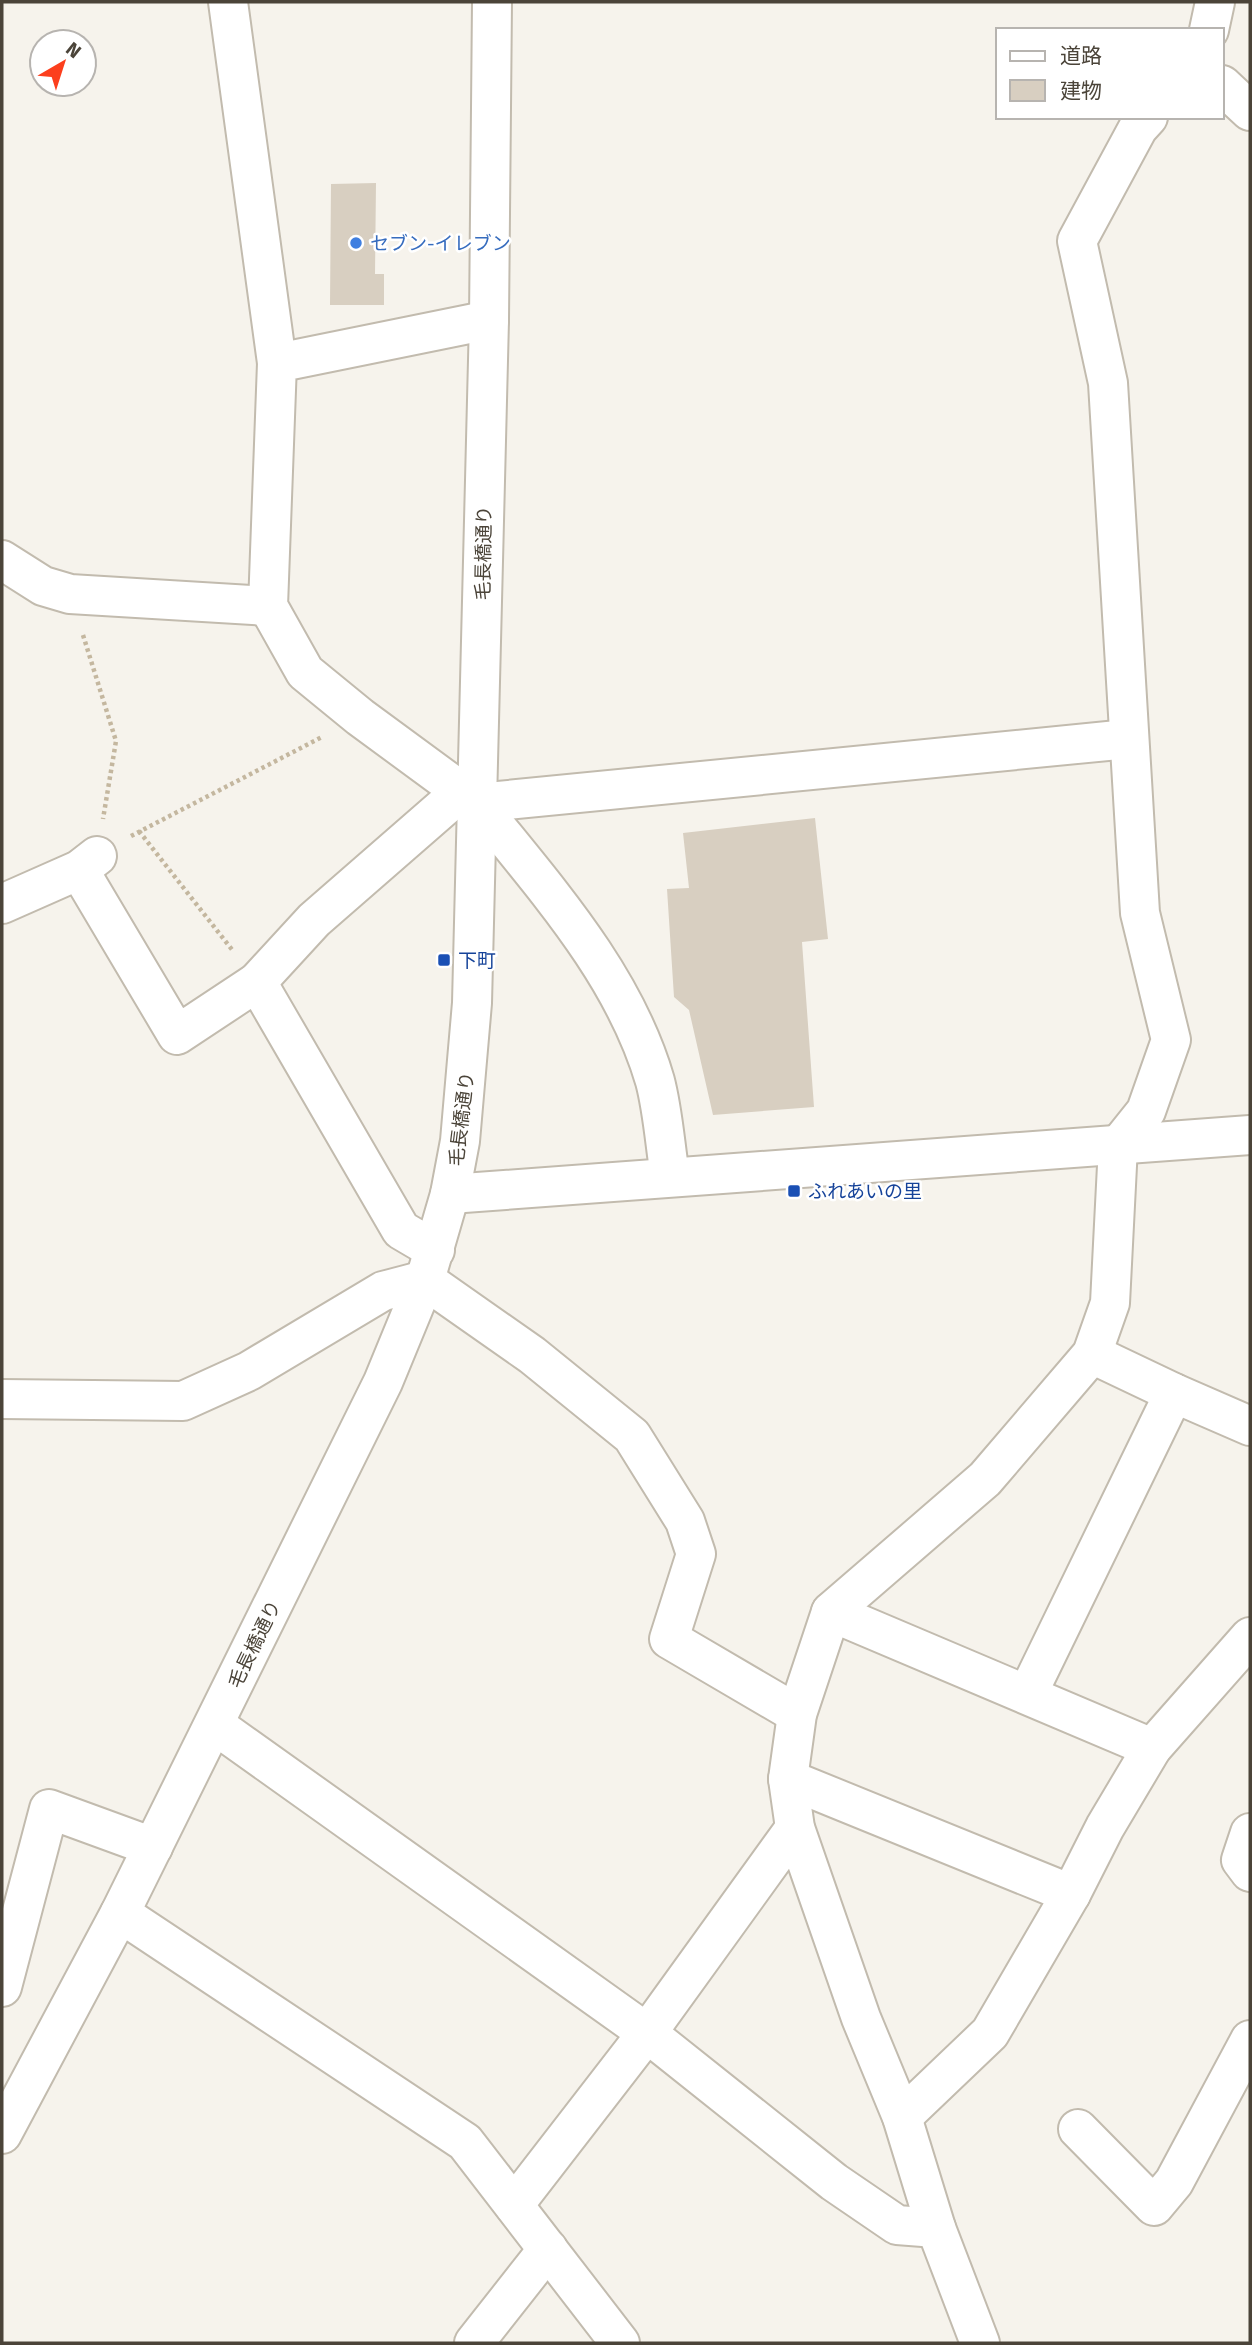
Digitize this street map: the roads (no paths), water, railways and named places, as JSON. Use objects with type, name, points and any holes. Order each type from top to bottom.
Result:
[{"type":"street","points":[[228,2],[278,363],[268,606],[305,672],[359,717],[470,797],[566,914],[602,966],[643,1047],[656,1084],[670,1176]]},
{"type":"street","name":"毛長橋通り","points":[[2,2134],[13,2083],[120,1913],[383,1382],[430,1265],[450,1194],[464,1106],[472,1003],[470,797],[489,320],[492,2]]},
{"type":"street","points":[[1209,28],[1215,2]]},
{"type":"street","points":[[1224,87],[1250,111]]},
{"type":"street","points":[[980,2343],[936,2228],[902,2117],[862,2018],[795,1828],[788,1779],[797,1714],[831,1612],[985,1479],[1092,1354],[1110,1303],[1118,1146],[1146,1111],[1171,1040],[1140,914],[1108,383],[1077,241],[1138,128],[1146,119]]},
{"type":"street","points":[[278,363],[489,320]]},
{"type":"street","points":[[2,560],[43,586],[70,594],[268,606]]},
{"type":"street","points":[[4,897],[88,863],[177,1035],[257,982],[314,920],[470,797],[1128,739]]},
{"type":"street","points":[[257,982],[401,1230],[430,1265],[532,1355],[632,1436],[685,1521],[696,1554],[669,1639],[797,1714]]},
{"type":"street","points":[[450,1194],[1250,1135]]},
{"type":"street","points":[[2,1398],[183,1401],[249,1371],[383,1290],[430,1265]]},
{"type":"street","points":[[1092,1354],[1250,1426]]},
{"type":"street","points":[[1028,1693],[1174,1393]]},
{"type":"street","points":[[831,1612],[1028,1693],[1152,1748]]},
{"type":"street","points":[[902,2117],[990,2033],[1152,1748],[1250,1637]]},
{"type":"street","points":[[215,1725],[647,2034],[834,2182],[897,2225],[936,2228]]},
{"type":"street","points":[[788,1779],[1071,1894]]},
{"type":"street","points":[[2,1987],[49,1809],[153,1847]]},
{"type":"street","points":[[514,2205],[647,2034],[795,1828]]},
{"type":"street","points":[[1250,1833],[1241,1860],[1250,1872]]},
{"type":"street","points":[[120,1913],[465,2142],[620,2343]]},
{"type":"street","points":[[1078,2129],[1154,2206],[1174,2182],[1250,2040]]},
{"type":"street","points":[[474,2343],[548,2249]]},
{"type":"place","name":"セブン-イレブン","points":[[356,243]]},
{"type":"place","name":"下町","points":[[444,960]]},
{"type":"place","name":"ふれあいの里","points":[[794,1191]]}]
